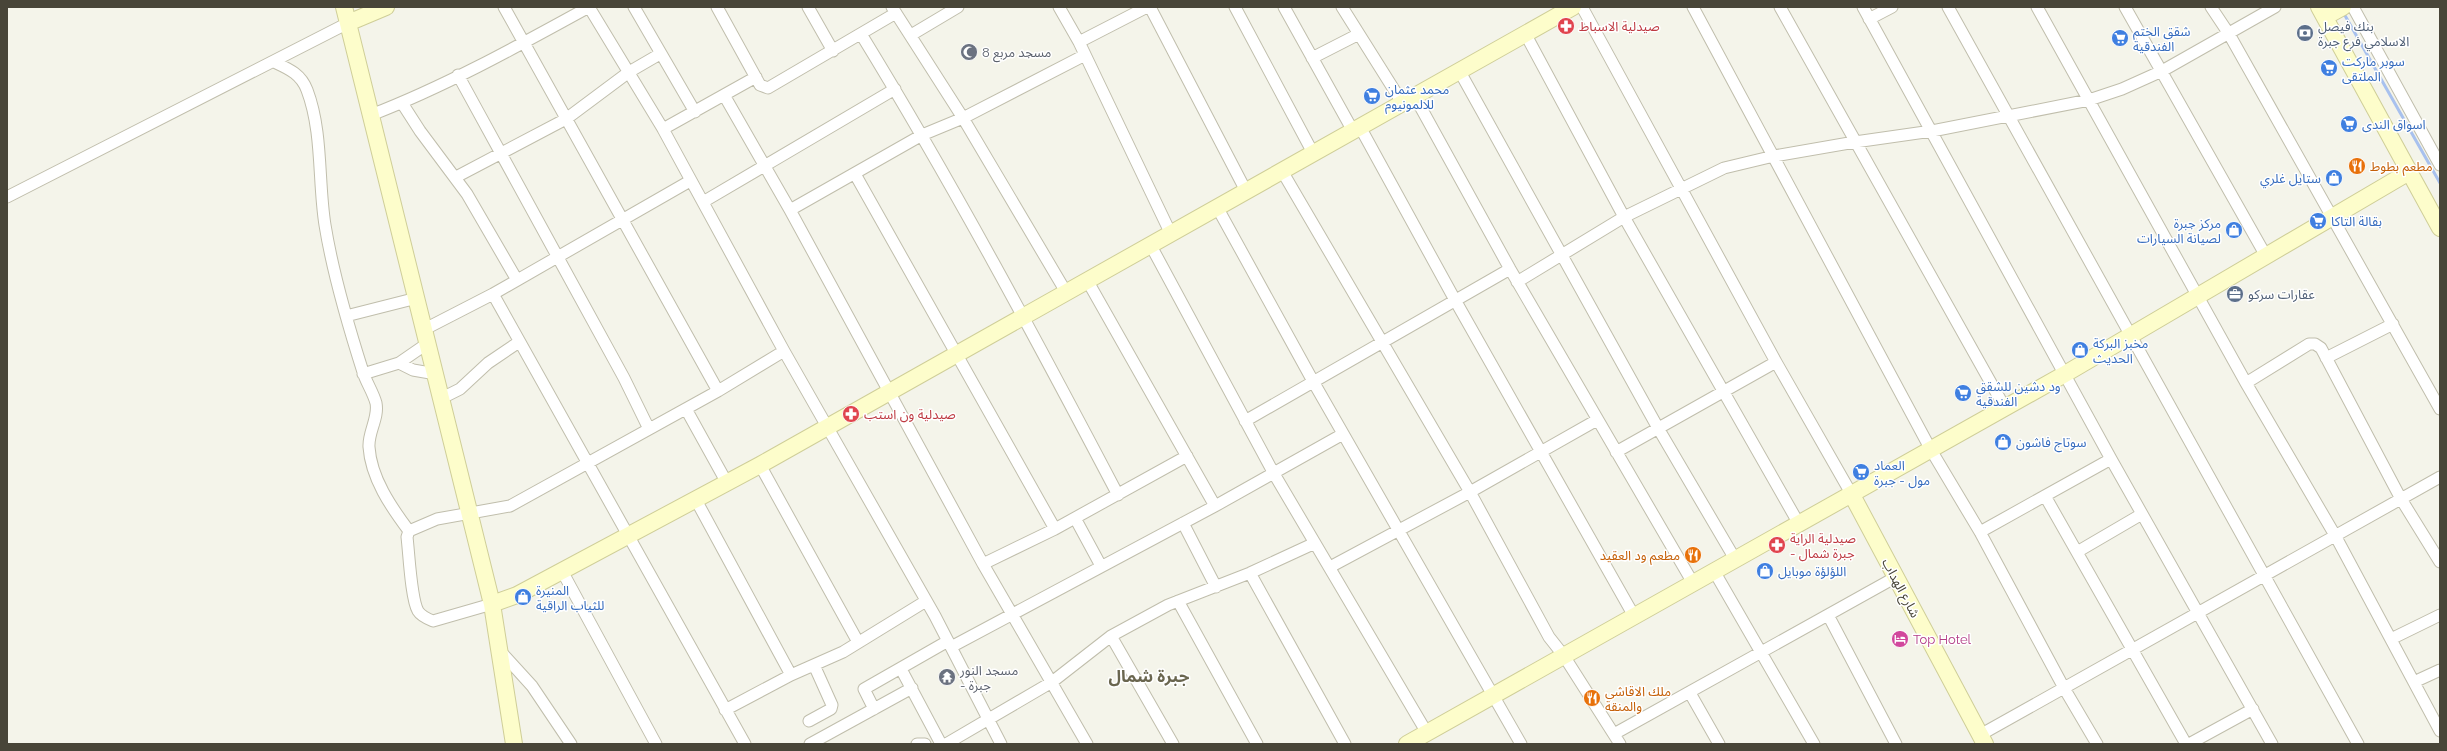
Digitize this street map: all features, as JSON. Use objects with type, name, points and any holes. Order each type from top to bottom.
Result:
[{"type":"street","points":[[344,7],[471,512],[492,604],[501,652],[514,744]]},
{"type":"street","points":[[7,197],[175,109],[274,62],[348,23],[386,7]]},
{"type":"street","points":[[504,7],[718,391]]},
{"type":"street","points":[[371,115],[402,103],[458,76],[524,43],[589,7],[629,72],[703,202],[784,352],[950,644],[1001,744]]},
{"type":"street","points":[[634,7],[695,112]]},
{"type":"street","points":[[717,7],[760,85],[768,88],[861,34],[894,10],[963,118],[1066,292]]},
{"type":"street","points":[[808,7],[833,51]]},
{"type":"street","points":[[911,35],[958,7]]},
{"type":"street","points":[[1060,7],[1079,42],[1170,232]]},
{"type":"street","points":[[1079,42],[1147,7]]},
{"type":"street","points":[[1150,7],[1246,191]]},
{"type":"street","points":[[1235,7],[1313,153]]},
{"type":"street","points":[[1284,7],[1312,58],[1357,129],[1634,616]]},
{"type":"street","points":[[1342,7],[1358,34],[1409,101],[1510,269],[1693,583]]},
{"type":"street","points":[[784,352],[686,409],[510,506],[437,519],[409,531],[407,537],[415,599],[418,611],[425,618],[433,621],[518,595],[760,465],[1170,232],[1409,101],[1573,7]]},
{"type":"street","points":[[1582,7],[1680,189],[1852,495]]},
{"type":"street","points":[[1693,7],[1931,450],[1980,532],[2096,744]]},
{"type":"street","points":[[1780,7],[2005,408]]},
{"type":"street","points":[[1863,7],[2111,459],[2272,744]]},
{"type":"street","points":[[1869,19],[1892,7]]},
{"type":"street","points":[[1948,7],[2007,116],[2265,573],[2358,744]]},
{"type":"street","points":[[2037,7],[2246,383],[2336,537],[2440,731]]},
{"type":"street","points":[[2125,7],[2266,256]]},
{"type":"street","points":[[2211,7],[2229,34],[2440,409]]},
{"type":"street","points":[[1517,282],[1624,217],[1724,168],[1774,156],[1932,131],[2089,100],[2122,89],[2162,71],[2275,7]]},
{"type":"street","points":[[2343,7],[2322,12],[2440,228]]},
{"type":"street","points":[[2353,7],[2440,165]]},
{"type":"street","points":[[861,34],[922,135],[1024,316],[1118,495]]},
{"type":"street","points":[[1312,58],[1358,34]]},
{"type":"street","points":[[1526,35],[1624,217],[1799,524]]},
{"type":"street","points":[[456,177],[566,119],[629,72],[660,54]]},
{"type":"street","points":[[790,210],[922,135],[963,118],[1085,55]]},
{"type":"street","points":[[274,62],[300,77],[307,90],[317,145],[324,225],[346,316],[363,374],[376,403],[376,413],[369,448],[375,472],[386,498],[409,531]]},
{"type":"street","points":[[1460,72],[1658,428],[1735,559]]},
{"type":"street","points":[[458,76],[624,378],[649,429]]},
{"type":"street","points":[[662,129],[756,77]]},
{"type":"street","points":[[703,202],[895,89]]},
{"type":"street","points":[[724,96],[790,210],[983,564],[1087,744]]},
{"type":"street","points":[[402,103],[420,131],[456,177],[482,216],[517,280]]},
{"type":"street","points":[[1282,171],[1470,492],[1549,637],[1564,656],[1620,744]]},
{"type":"street","points":[[1407,744],[2065,374],[2409,172]]},
{"type":"street","points":[[855,174],[1055,529]]},
{"type":"street","points":[[363,374],[400,364],[426,336],[493,294],[690,181]]},
{"type":"street","points":[[1218,207],[1314,383],[1521,744]]},
{"type":"street","points":[[1150,244],[1273,472],[1427,734]]},
{"type":"street","points":[[1245,421],[1314,383],[1510,269]]},
{"type":"street","points":[[1087,280],[1215,506]]},
{"type":"street","points":[[493,294],[586,464],[745,744]]},
{"type":"street","points":[[346,316],[417,298]]},
{"type":"street","points":[[2326,358],[2392,324]]},
{"type":"street","points":[[442,398],[460,389],[488,363],[519,342]]},
{"type":"street","points":[[2246,383],[2309,344],[2315,344],[2320,348],[2401,499],[2440,562]]},
{"type":"street","points":[[1616,452],[1776,362]]},
{"type":"street","points":[[400,364],[413,370],[436,374]]},
{"type":"street","points":[[686,409],[727,483]]},
{"type":"street","points":[[1330,567],[1470,492],[1597,420]]},
{"type":"street","points":[[874,709],[864,689],[950,644],[1012,614],[1215,506],[1343,434]]},
{"type":"street","points":[[983,564],[1055,529],[1187,456]]},
{"type":"street","points":[[1980,532],[2111,459]]},
{"type":"street","points":[[760,465],[858,642]]},
{"type":"street","points":[[1983,739],[2064,688],[2198,611],[2265,573],[2336,537],[2440,477]]},
{"type":"street","name":"شارع الهداب","points":[[1852,495],[1983,739]]},
{"type":"street","points":[[2045,496],[2131,650],[2188,744],[2253,708]]},
{"type":"street","points":[[696,500],[791,675]]},
{"type":"street","points":[[2077,552],[2142,514]]},
{"type":"street","points":[[1075,518],[1101,566]]},
{"type":"street","points":[[1183,523],[1216,587]]},
{"type":"street","points":[[946,744],[987,718],[1052,682],[1111,636],[1178,600],[1250,573],[1315,543]]},
{"type":"street","points":[[562,571],[656,744]]},
{"type":"street","points":[[1714,571],[1814,744]]},
{"type":"street","points":[[1250,573],[1345,744]]},
{"type":"street","points":[[1614,734],[1896,577]]},
{"type":"street","points":[[1178,600],[1257,744]]},
{"type":"street","points":[[725,710],[858,642],[926,601]]},
{"type":"street","points":[[1828,615],[1896,744]]},
{"type":"street","points":[[2391,639],[2440,615]]},
{"type":"street","points":[[1111,636],[1173,744]]},
{"type":"street","points":[[501,652],[532,686],[571,744]]},
{"type":"street","points":[[808,721],[831,709],[832,705],[814,665]]},
{"type":"street","points":[[902,669],[941,744]]},
{"type":"street","points":[[2414,682],[2440,670]]},
{"type":"street","points":[[810,744],[912,688]]},
{"type":"street","points":[[1690,693],[1719,744]]},
{"type":"street","points":[[917,744],[926,744]]},
{"type":"waterway","points":[[2343,12],[2440,183]]},
{"type":"place","name":"صيدلية الاسباط","points":[[1566,26]]},
{"type":"place","name":"بنك فيصل الاسلامي فرع جبرة","points":[[2305,33]]},
{"type":"place","name":"شقق الختم الفندقية","points":[[2120,38]]},
{"type":"place","name":"مسجد مربع 8","points":[[969,52]]},
{"type":"place","name":"سوبر ماركت الملتقى","points":[[2329,68]]},
{"type":"place","name":"محمد عثمان للالمونيوم","points":[[1372,96]]},
{"type":"place","name":"اسواق الندى","points":[[2349,124]]},
{"type":"place","name":"مطعم بطوط","points":[[2357,166]]},
{"type":"place","name":"ستايل غلري","points":[[2334,178]]},
{"type":"place","name":"بقالة التاكا","points":[[2318,221]]},
{"type":"place","name":"مركز جبرة لصيانة السيارات","points":[[2234,230]]},
{"type":"place","name":"عقارات سركو","points":[[2235,294]]},
{"type":"place","name":"مخبز البركة الحديث","points":[[2080,350]]},
{"type":"place","name":"ود دشين للشقق الفندقية","points":[[1963,393]]},
{"type":"place","name":"صيدلية ون استب","points":[[851,414]]},
{"type":"place","name":"سوتاج فاشون","points":[[2003,442]]},
{"type":"place","name":"العماد مول - جبرة","points":[[1861,472]]},
{"type":"place","name":"صيدلية الراية - جبرة شمال","points":[[1777,545]]},
{"type":"place","name":"مطعم ود العقيد","points":[[1693,555]]},
{"type":"place","name":"اللؤلؤة موبايل","points":[[1765,571]]},
{"type":"place","name":"المنيرة للثياب الراقية","points":[[523,597]]},
{"type":"place","name":"Top Hotel","points":[[1900,639]]},
{"type":"place","name":"مسجد النور - جبرة","points":[[947,677]]},
{"type":"place","name":"ملك الاقاشي والمنقة","points":[[1592,698]]},
{"type":"district","name":"جبرة شمال","points":[[1149,676]]}]
